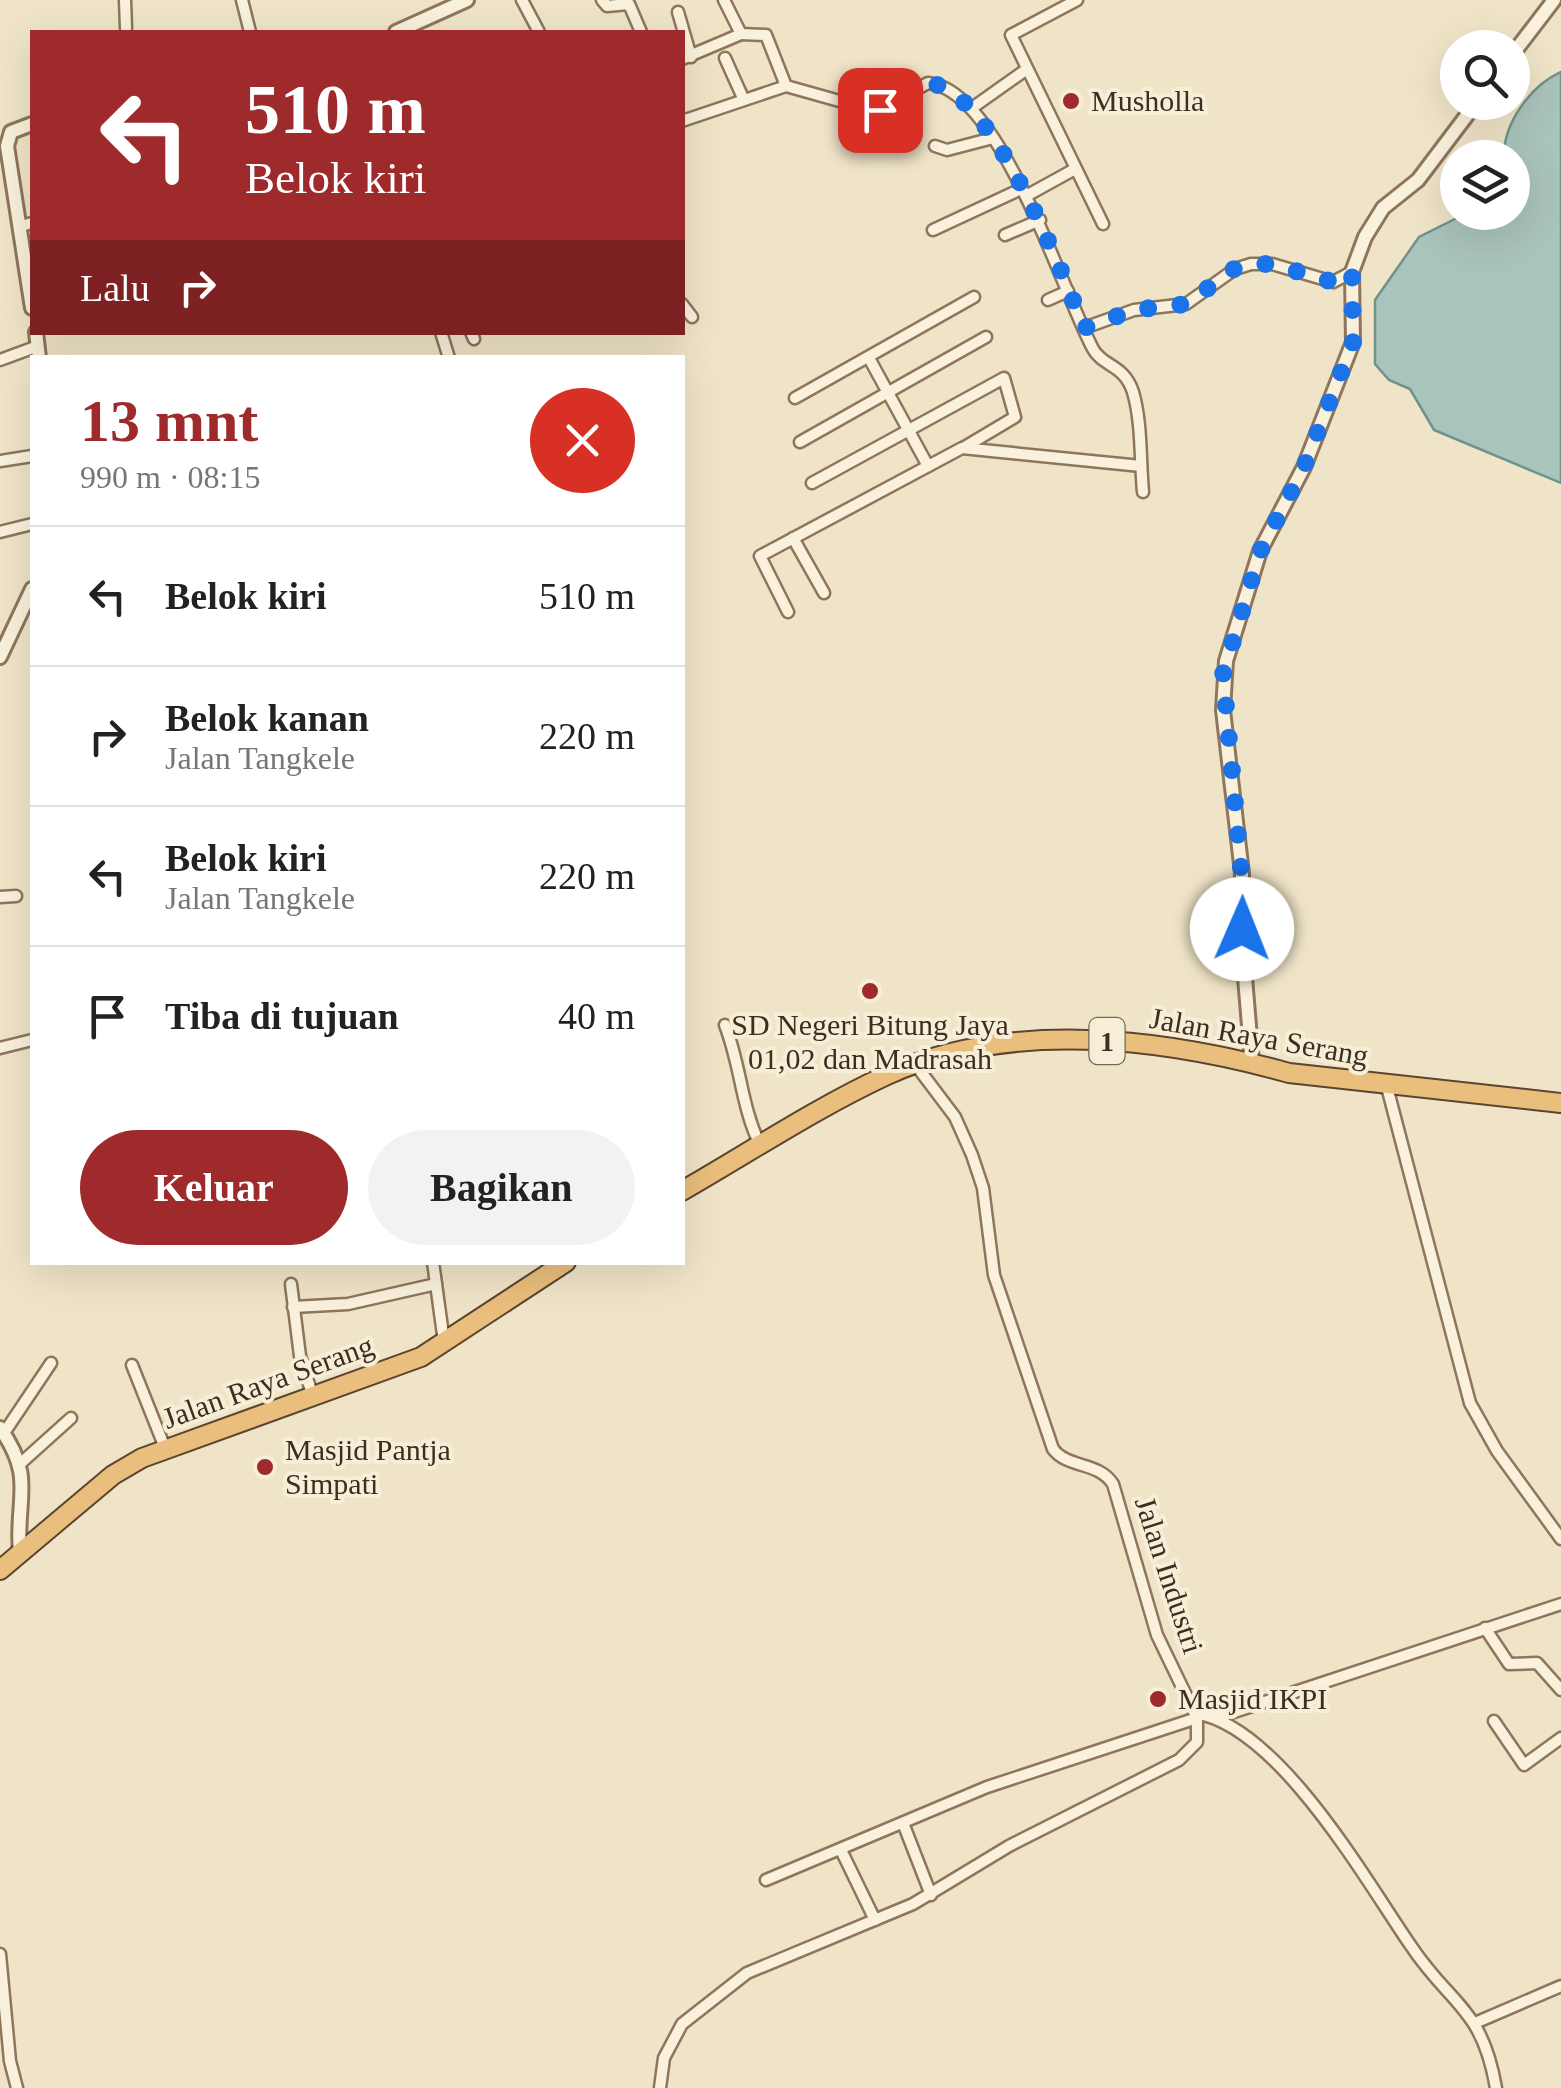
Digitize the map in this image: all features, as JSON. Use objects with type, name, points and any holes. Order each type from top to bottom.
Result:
[{"type":"highway","name":"Jalan Raya Serang","points":[[685,1190],[915,1064],[973,1048],[1090,1041],[1154,1044],[1290,1073],[1561,1103]]},
{"type":"highway","name":"Jalan Raya Serang","points":[[0,1570],[114,1475],[165,1448],[421,1357],[561,1265]]},
{"type":"street","points":[[125,0],[126,28]]},
{"type":"street","points":[[242,0],[250,30]]},
{"type":"street","points":[[522,0],[538,30]]},
{"type":"street","points":[[724,0],[741,34]]},
{"type":"street","points":[[1077,0],[1011,35],[1103,224]]},
{"type":"street","points":[[1530,31],[1554,0]]},
{"type":"street","points":[[400,30],[462,1]]},
{"type":"street","points":[[599,2],[629,4],[640,30]]},
{"type":"street","points":[[678,12],[682,30]]},
{"type":"street","points":[[687,58],[741,34],[764,32],[786,86]]},
{"type":"street","points":[[725,58],[743,98]]},
{"type":"street","points":[[972,108],[1026,69]]},
{"type":"street","points":[[685,120],[786,86],[875,111],[920,86],[939,84],[965,98],[1040,220],[1096,356],[1120,368],[1130,385],[1143,492]]},
{"type":"street","points":[[1252,1062],[1242,873],[1223,674],[1260,552],[1304,467],[1353,342],[1352,272],[1365,237],[1383,208],[1418,180],[1463,120]]},
{"type":"street","points":[[30,124],[16,128],[8,140],[7,191],[27,224],[30,274]]},
{"type":"street","points":[[935,146],[960,148],[993,138]]},
{"type":"street","points":[[933,230],[1075,169]]},
{"type":"street","points":[[1005,234],[1040,220]]},
{"type":"street","points":[[1084,328],[1134,310],[1186,304],[1234,269],[1251,264],[1272,264],[1333,282],[1352,272]]},
{"type":"street","points":[[1048,300],[1068,291]]},
{"type":"street","points":[[795,398],[974,296]]},
{"type":"street","points":[[685,308],[692,318]]},
{"type":"street","points":[[800,442],[986,336]]},
{"type":"street","points":[[0,360],[38,346]]},
{"type":"street","points":[[869,358],[928,466]]},
{"type":"street","points":[[788,612],[758,559],[1015,417],[1004,378],[812,482]]},
{"type":"street","points":[[962,448],[1140,466]]},
{"type":"street","points":[[0,461],[30,456]]},
{"type":"street","points":[[0,532],[30,524]]},
{"type":"street","points":[[793,538],[824,594]]},
{"type":"street","points":[[0,657],[30,593]]},
{"type":"street","points":[[0,897],[16,896]]},
{"type":"street","points":[[725,1025],[740,1066],[743,1107],[760,1146]]},
{"type":"street","points":[[0,1048],[30,1042]]},
{"type":"street","name":"Jalan Industri","points":[[915,1064],[955,1117],[978,1172],[994,1275],[1053,1449],[1060,1457],[1101,1470],[1113,1484],[1156,1635],[1196,1715]]},
{"type":"street","points":[[1387,1086],[1470,1403],[1497,1451],[1561,1539]]},
{"type":"street","points":[[434,1265],[444,1342]]},
{"type":"street","points":[[291,1284],[300,1356],[313,1398]]},
{"type":"street","points":[[293,1307],[348,1304],[436,1284]]},
{"type":"street","points":[[20,1554],[18,1523],[25,1480],[21,1464],[2,1430],[50,1364]]},
{"type":"street","points":[[132,1365],[165,1448]]},
{"type":"street","points":[[21,1464],[71,1418]]},
{"type":"street","points":[[1216,1718],[1561,1604]]},
{"type":"street","points":[[1485,1628],[1509,1664],[1535,1662],[1561,1690]]},
{"type":"street","points":[[660,2088],[672,2039],[698,2010],[747,1972],[931,1895],[1009,1846],[1179,1760],[1197,1742],[1196,1715]]},
{"type":"street","points":[[766,1880],[1011,1778],[1196,1715],[1216,1718],[1243,1736],[1312,1800],[1429,1972],[1460,2000],[1475,2022],[1491,2059],[1496,2088]]},
{"type":"street","points":[[1494,1721],[1524,1765],[1561,1738]]},
{"type":"street","points":[[904,1822],[931,1895]]},
{"type":"street","points":[[841,1850],[876,1920]]},
{"type":"street","points":[[0,1954],[10,2061],[17,2088]]},
{"type":"street","points":[[1475,2022],[1561,1986]]},
{"type":"water","points":[[1561,72],[1561,483],[1434,430],[1410,389],[1389,380],[1375,364],[1375,300],[1419,237],[1440,226],[1440,230],[1530,230],[1530,140],[1506,140],[1513,120],[1530,120],[1530,95]]},
{"type":"place","name":"Musholla","points":[[1071,101]]},
{"type":"place","name":"SD Negeri Bitung Jaya 01,02 dan Madrasah","points":[[870,991]]},
{"type":"place","name":"Masjid Pantja Simpati","points":[[265,1467]]},
{"type":"place","name":"Masjid IKPI","points":[[1158,1699]]},
{"type":"route","points":[[880,110],[928,83],[939,84],[965,98],[1036,211],[1084,328],[1134,310],[1186,304],[1234,269],[1251,264],[1272,264],[1333,282],[1352,272],[1353,342],[1304,467],[1260,552],[1223,674],[1223,710],[1242,873],[1242,929]]}]
